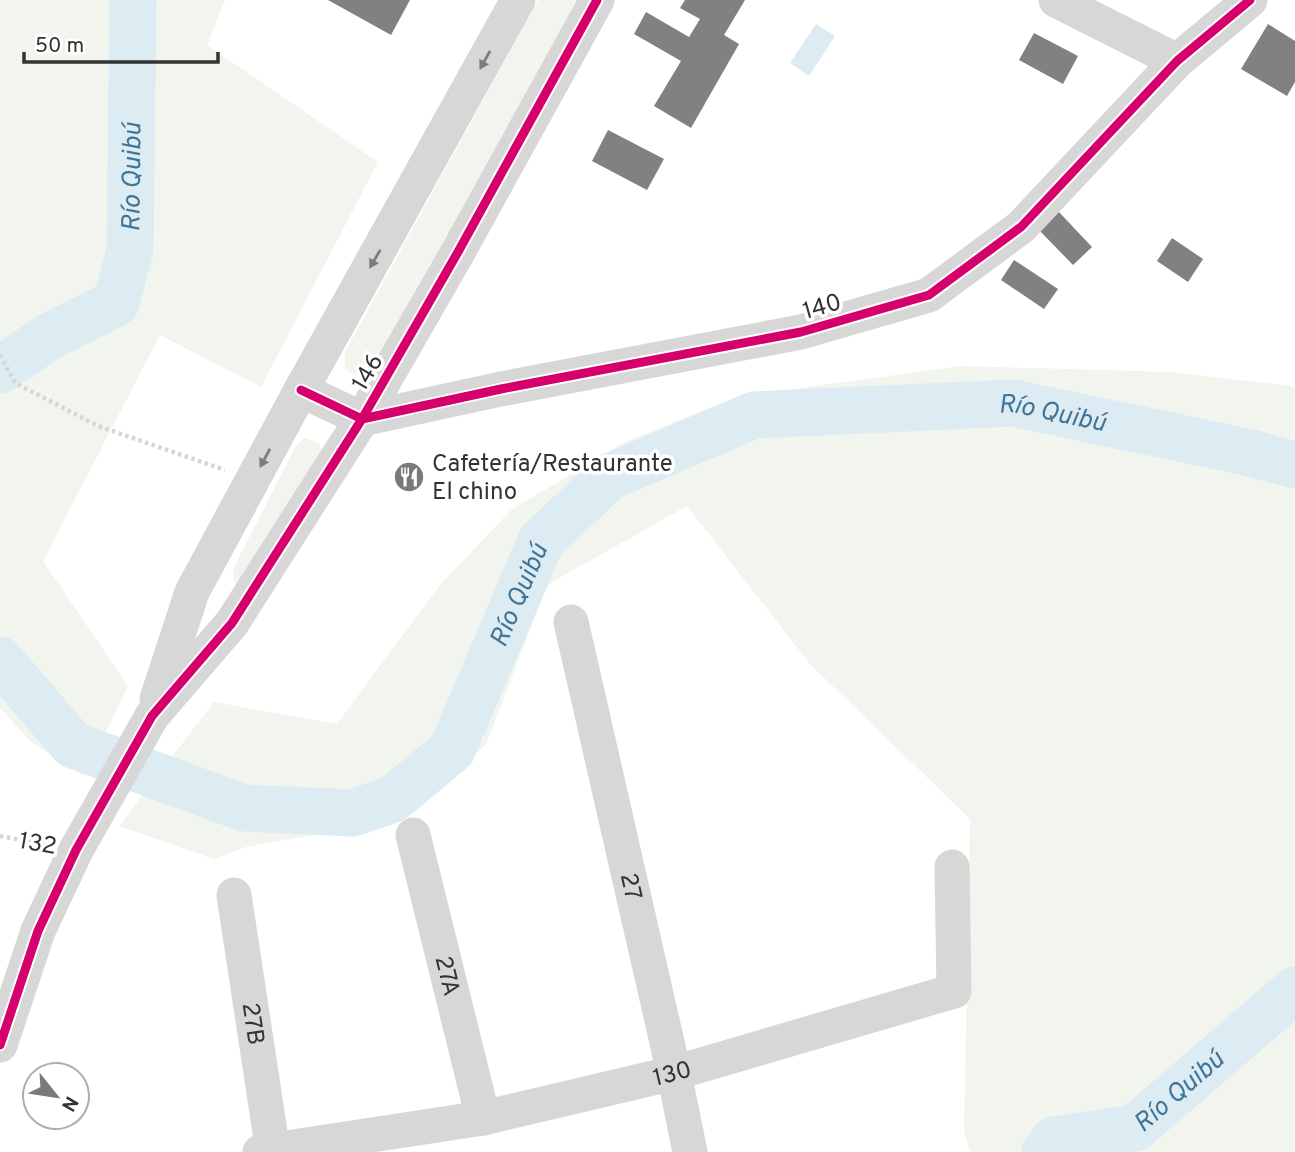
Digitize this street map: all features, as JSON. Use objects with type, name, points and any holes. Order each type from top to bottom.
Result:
[{"type":"street","name":"146","points":[[152,716],[192,592],[518,0]]},
{"type":"street","name":"146","points":[[0,1045],[38,931],[76,849],[152,716],[232,623],[362,419],[597,0]]},
{"type":"street","points":[[1056,0],[1177,61]]},
{"type":"street","name":"140","points":[[362,419],[501,389],[801,332],[929,295],[1021,227],[1177,61],[1250,0]]},
{"type":"street","points":[[301,390],[362,419]]},
{"type":"street","name":"27","points":[[571,622],[690,1152]]},
{"type":"street","name":"27A","points":[[414,835],[483,1118]]},
{"type":"street","name":"130","points":[[269,1152],[483,1118],[674,1073],[954,991],[952,867]]},
{"type":"street","name":"27B","points":[[234,895],[269,1152]]},
{"type":"path","points":[[0,355],[15,383],[98,426],[253,480]]},
{"type":"shaded area","points":[[0,0],[225,0],[207,45],[378,162],[261,387],[160,335],[43,561],[128,686],[85,776],[31,742],[0,708]]},
{"type":"shaded area","points":[[538,0],[580,0],[374,368],[362,377],[353,374],[345,369],[345,352]]},
{"type":"shaded area","points":[[816,24],[835,36],[809,76],[790,63]]},
{"type":"shaded area","points":[[961,366],[1170,372],[1291,386],[1295,389],[1295,1152],[970,1152],[964,1131],[970,819],[810,664],[687,506],[547,585],[486,745],[394,821],[246,847],[214,859],[119,826],[214,702],[337,724],[440,585],[511,510],[625,442],[737,397]]},
{"type":"shaded area","points":[[305,438],[319,443],[323,457],[242,588],[234,582],[233,569],[297,444]]},
{"type":"building","points":[[328,0],[410,0],[391,35]]},
{"type":"building","points":[[685,0],[745,0],[724,35],[739,44],[691,128],[654,106],[681,61],[634,34],[646,12],[689,37],[700,19],[680,8]]},
{"type":"building","points":[[1268,24],[1295,41],[1295,82],[1287,96],[1241,69]]},
{"type":"building","points":[[1034,33],[1078,56],[1063,84],[1019,60]]},
{"type":"building","points":[[608,130],[664,159],[647,190],[592,161]]},
{"type":"building","points":[[1058,211],[1092,247],[1073,265],[1039,230]]},
{"type":"building","points":[[1172,238],[1203,259],[1188,282],[1157,261]]},
{"type":"building","points":[[1014,260],[1058,289],[1044,309],[1001,280]]},
{"type":"waterway","name":"Río Quibú","points":[[0,370],[50,336],[116,303],[130,250],[133,0]]},
{"type":"waterway","name":"Río Quibú","points":[[0,660],[73,745],[244,808],[353,813],[393,799],[452,750],[541,541],[609,477],[754,415],[1013,403],[1251,453],[1295,465]]},
{"type":"waterway","name":"Río Quibú","points":[[1045,1152],[1054,1140],[1135,1128],[1295,990]]},
{"type":"cycle path","points":[[0,1045],[38,931],[76,850],[152,716],[232,623],[362,419],[597,0]]},
{"type":"cycle path","points":[[301,390],[362,419],[501,389],[801,332],[929,295],[1021,227],[1177,61],[1250,0]]},
{"type":"place","name":"Cafetería/Restaurante El chino","points":[[409,477]]}]
